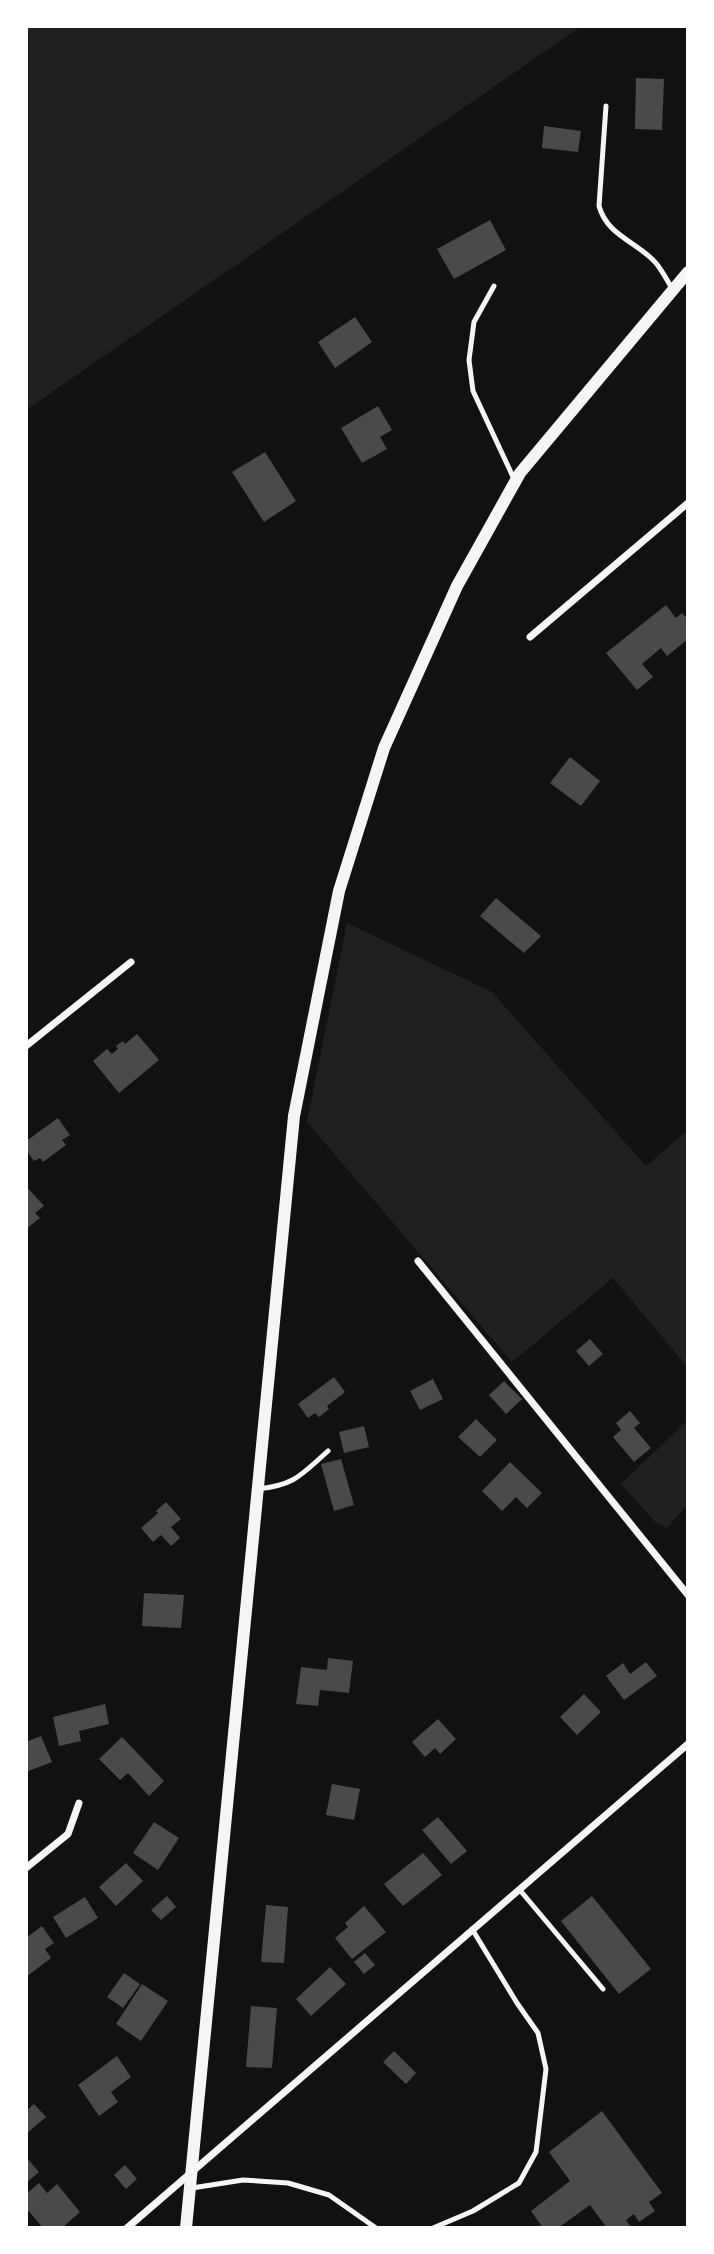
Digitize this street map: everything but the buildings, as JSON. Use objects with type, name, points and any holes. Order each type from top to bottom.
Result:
[{"type":"street","points":[[186,2228],[294,1115],[339,891],[384,748],[457,586],[520,473],[688,272]]},
{"type":"street","points":[[530,636],[688,503]]},
{"type":"street","points":[[26,1046],[131,962]]},
{"type":"street","points":[[418,1261],[688,1595]]},
{"type":"street","points":[[127,2228],[688,1744]]},
{"type":"street","points":[[26,1868],[68,1834],[79,1803]]},
{"type":"lane","points":[[606,106],[599,206],[603,219],[615,232],[654,261],[673,290]]},
{"type":"lane","points":[[494,286],[474,322],[469,360],[473,390],[515,482]]},
{"type":"lane","points":[[258,1489],[291,1483],[328,1451]]},
{"type":"lane","points":[[518,1889],[603,1989]]},
{"type":"lane","points":[[433,2228],[473,2211],[520,2183],[536,2152],[546,2069],[538,2033],[472,1928]]},
{"type":"lane","points":[[189,2188],[243,2180],[288,2183],[329,2195],[376,2228]]},
{"type":"shaded area","points":[[26,26],[582,26],[26,410]]},
{"type":"shaded area","points":[[347,923],[492,992],[646,1166],[688,1130],[688,1368],[613,1278],[512,1362],[307,1122]]},
{"type":"shaded area","points":[[688,1420],[688,1504],[667,1528],[655,1522],[621,1484]]}]
